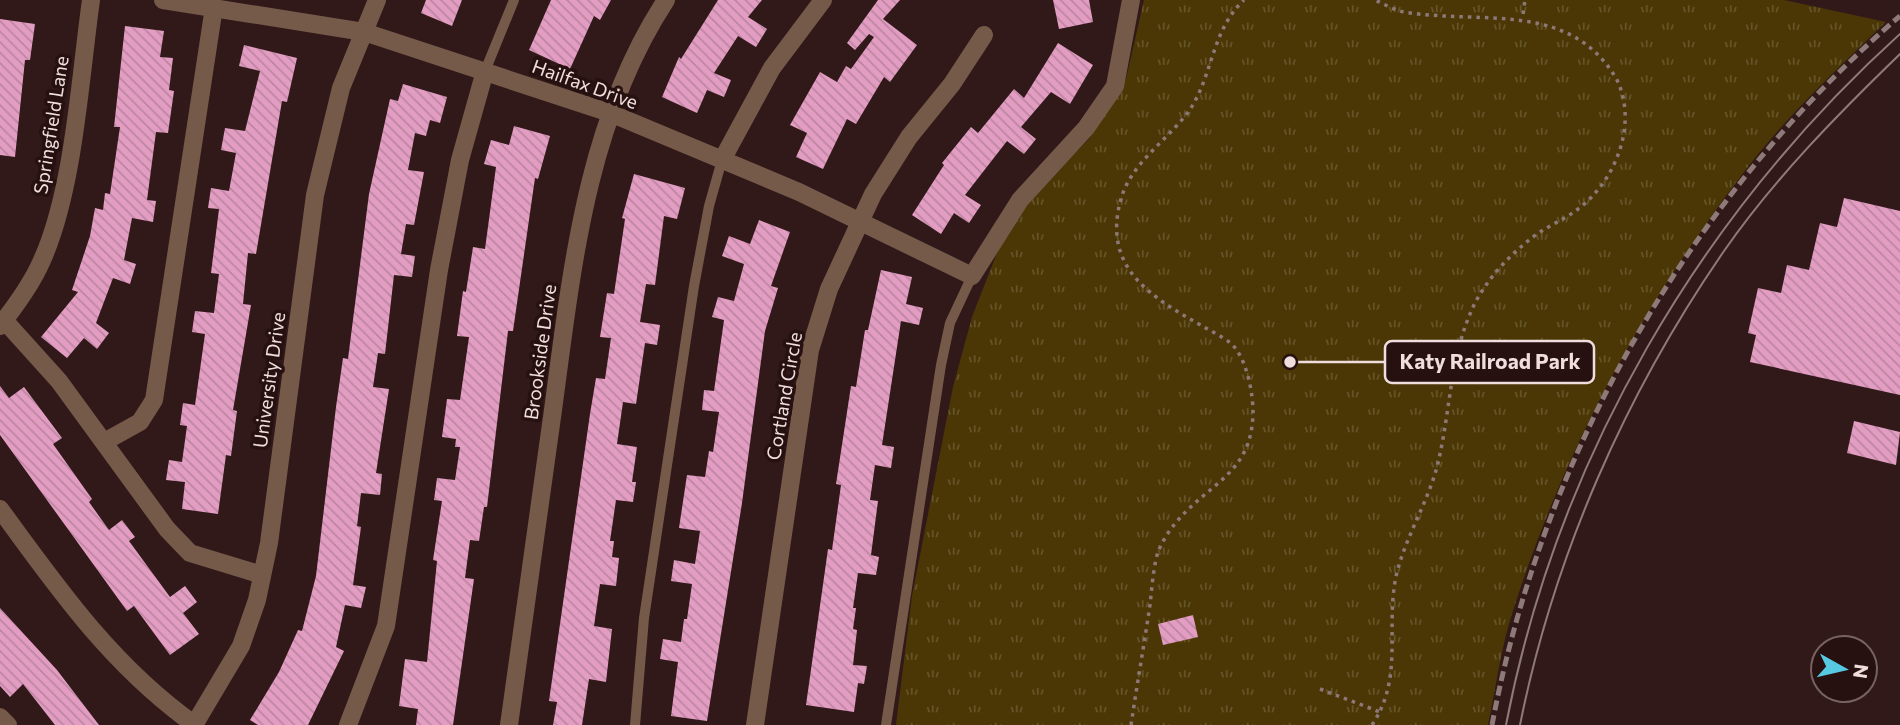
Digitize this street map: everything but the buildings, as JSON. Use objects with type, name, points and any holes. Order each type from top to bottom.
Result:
[{"type":"street","name":"Springfield Lane","points":[[2,323],[44,257],[64,190],[91,0]]},
{"type":"street","name":"Hailfax Drive","points":[[163,0],[364,32],[610,113],[860,220],[972,276]]},
{"type":"street","name":"University Drive","points":[[195,725],[241,646],[262,575],[315,195],[341,88],[377,0]]},
{"type":"street","name":"Brookside Drive","points":[[509,725],[576,244],[610,113],[635,53],[666,0]]},
{"type":"street","points":[[722,160],[772,68],[823,0]]},
{"type":"street","points":[[972,276],[1020,200],[1086,128],[1115,86],[1131,0]]},
{"type":"street","points":[[104,442],[140,422],[154,400],[214,8]]},
{"type":"street","name":"Cortland Circle","points":[[755,725],[810,350],[829,289],[860,220],[909,137],[952,84],[984,35]]},
{"type":"street","points":[[348,725],[386,626],[439,270],[460,160],[485,71]]},
{"type":"street","points":[[2,323],[59,381],[167,529],[190,554],[262,575]]},
{"type":"street","points":[[0,509],[72,608],[131,674],[195,725]]},
{"type":"street","points":[[0,717],[8,725]]},
{"type":"lane","points":[[485,71],[514,0]]},
{"type":"lane","points":[[635,725],[644,618],[694,286],[709,206],[722,160]]},
{"type":"lane","points":[[886,725],[941,365],[950,323],[972,276]]},
{"type":"path","points":[[1375,0],[1401,12],[1532,16]]},
{"type":"path","points":[[1522,15],[1525,0]]},
{"type":"path","points":[[1131,725],[1158,552],[1173,526],[1238,466],[1248,446],[1253,412],[1247,372],[1238,351],[1226,340],[1147,293],[1133,277],[1121,253],[1117,226],[1121,198],[1132,174],[1174,131],[1193,104],[1219,34],[1231,13],[1242,1]]},
{"type":"path","points":[[1372,725],[1380,712],[1392,677],[1392,602],[1397,572],[1437,467],[1455,359],[1470,312],[1497,270],[1534,236],[1579,209],[1604,183],[1621,149],[1626,113],[1618,80],[1599,51],[1574,30],[1542,17]]},
{"type":"path","points":[[1320,689],[1380,712]]},
{"type":"green space","points":[[1144,0],[1784,0],[1886,22],[1812,94],[1744,172],[1672,274],[1609,381],[1581,437],[1533,552],[1505,639],[1488,725],[896,725],[912,596],[953,387],[972,317],[997,253],[1026,201],[1089,139],[1126,79]]},
{"type":"tram line","points":[[1506,725],[1529,626],[1561,530],[1600,437],[1647,348],[1701,262],[1761,181],[1828,105],[1900,34]]},
{"type":"tram line","points":[[1520,725],[1552,599],[1574,538],[1625,419],[1656,361],[1688,305],[1743,224],[1830,124],[1900,54]]},
{"type":"railway","points":[[1492,725],[1516,624],[1548,525],[1588,429],[1636,336],[1692,248],[1755,165],[1824,87],[1900,16]]},
{"type":"place","name":"Katy Railroad Park","points":[[1290,362]]}]
